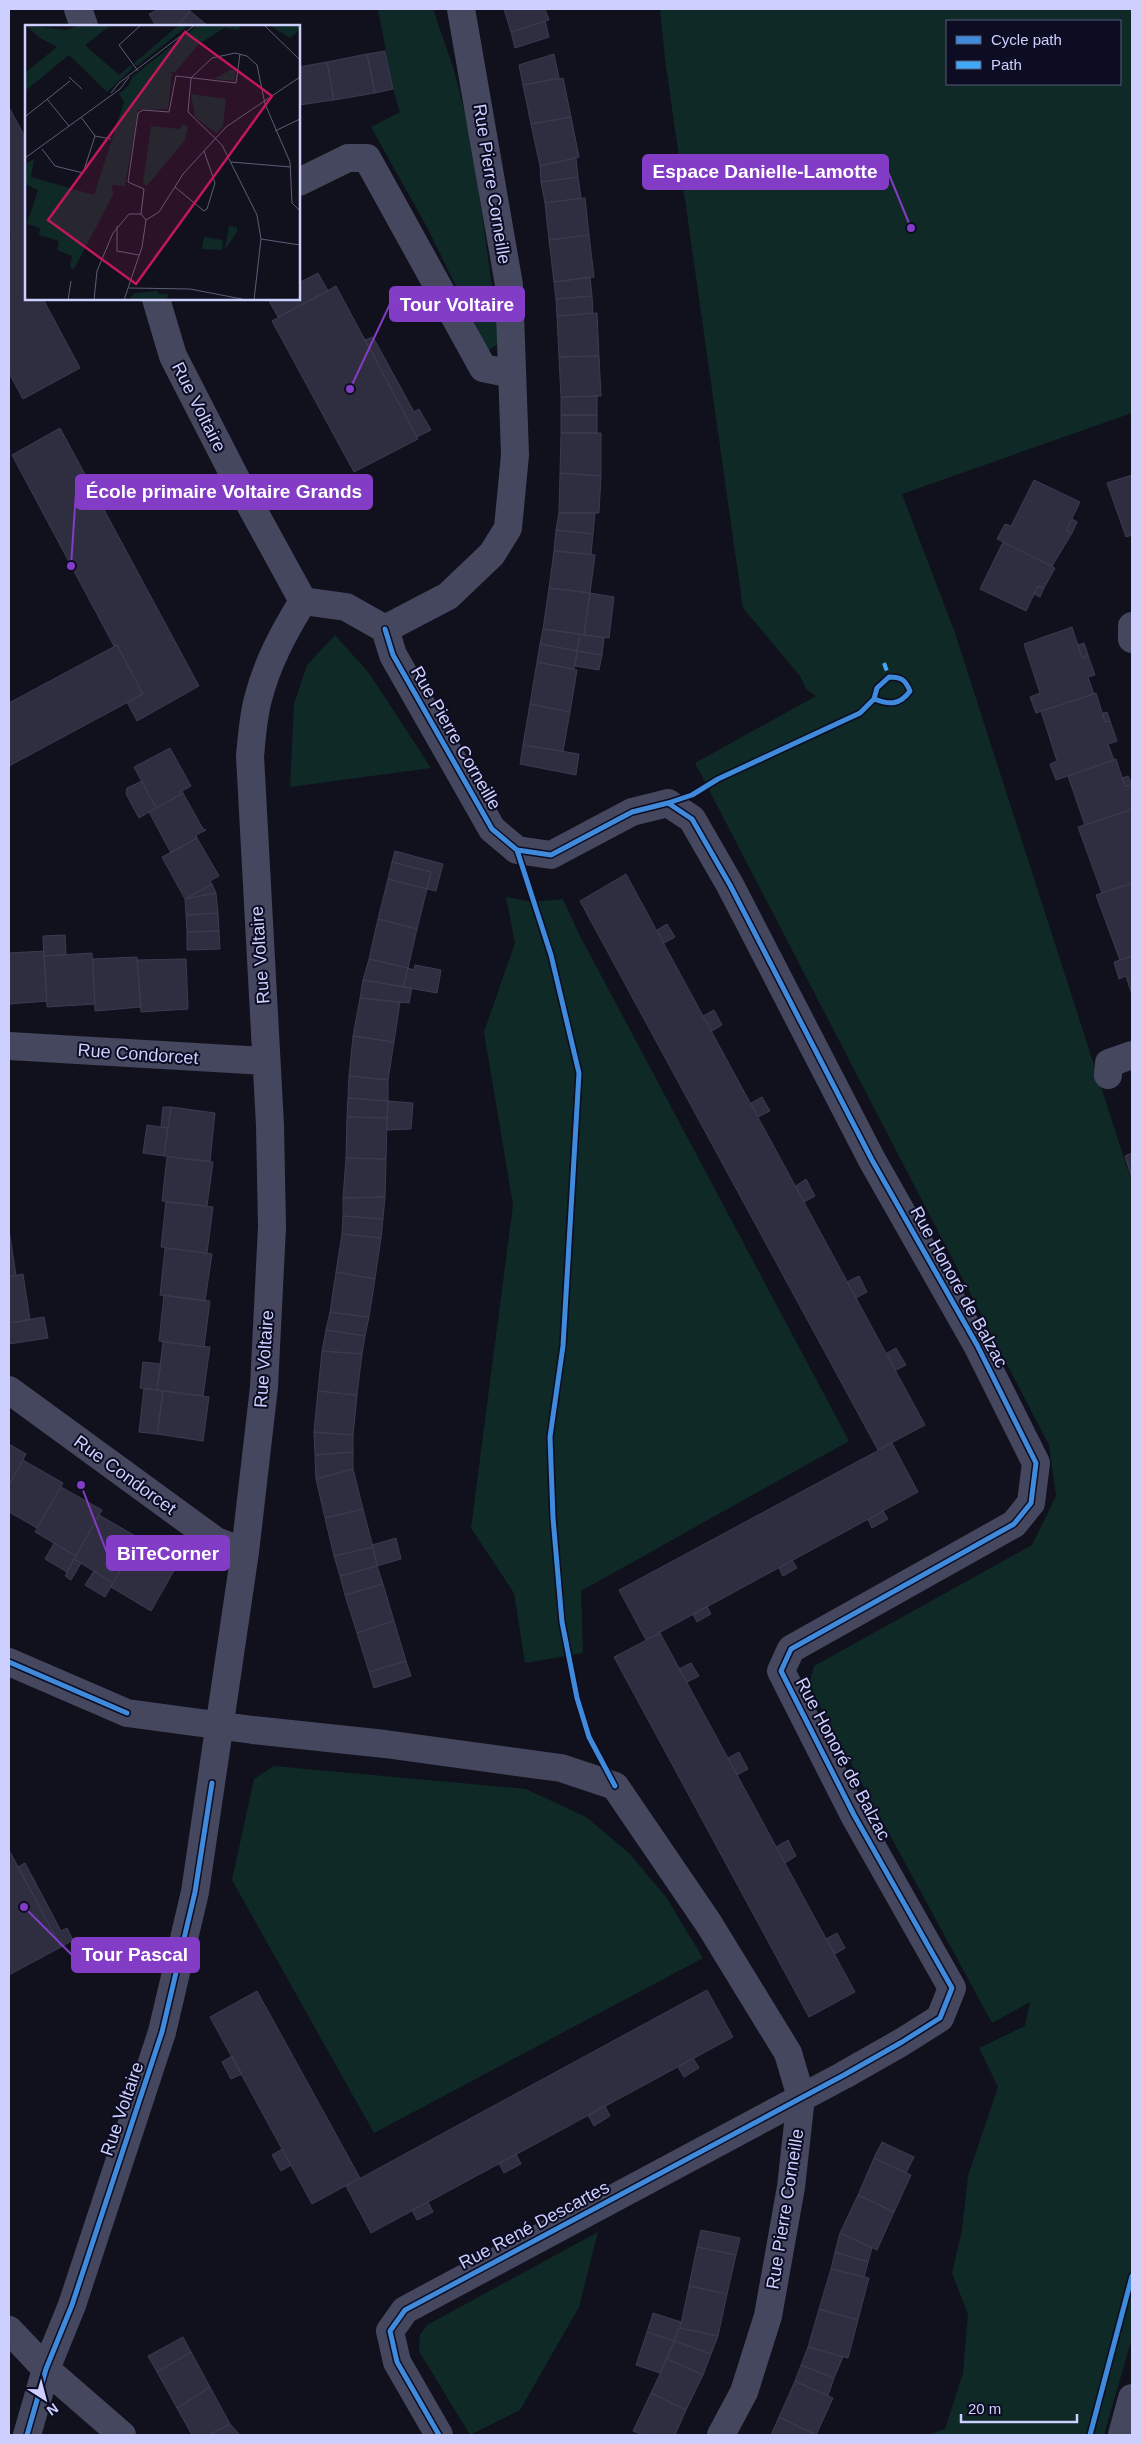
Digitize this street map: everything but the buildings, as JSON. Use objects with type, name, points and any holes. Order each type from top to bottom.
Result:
[{"type":"street","points":[[78,9],[84,25]]},
{"type":"street","name":"Rue Pierre Corneille","points":[[461,9],[509,285],[515,455],[508,528],[492,554],[448,596],[384,629],[393,655],[492,829],[517,850]]},
{"type":"street","points":[[300,182],[348,158],[367,158],[483,368],[512,374]]},
{"type":"street","name":"Rue Voltaire","points":[[27,2435],[46,2369],[72,2305],[162,2032],[195,1892],[245,1552],[264,1387],[272,1236],[270,1125],[250,756],[257,700],[282,636],[303,601],[235,477],[173,356],[156,300]]},
{"type":"street","points":[[303,601],[346,607],[384,629]]},
{"type":"street","points":[[1132,626],[1132,639]]},
{"type":"street","name":"Rue Honoré de Balzac","points":[[517,850],[551,855],[632,812],[668,803],[692,819],[730,885],[872,1160],[977,1345],[1036,1464],[1031,1504],[1014,1524],[791,1649],[781,1671],[854,1815],[952,1988],[940,2018],[844,2075],[801,2097]]},
{"type":"street","name":"Rue Condorcet","points":[[9,1046],[266,1061]]},
{"type":"street","points":[[1108,1075],[1109,1064],[1132,1055]]},
{"type":"street","name":"Rue Condorcet","points":[[9,1390],[216,1541],[245,1552]]},
{"type":"street","points":[[9,1662],[127,1713],[220,1725]]},
{"type":"street","name":"Rue Pierre Corneille","points":[[220,1725],[394,1745],[561,1768],[616,1786],[709,1924],[788,2054],[801,2097],[791,2187],[768,2316],[744,2392],[721,2435]]},
{"type":"street","name":"Rue René Descartes","points":[[440,2435],[397,2362],[390,2331],[405,2310],[801,2097]]},
{"type":"street","points":[[9,2330],[46,2369],[122,2435]]},
{"type":"street","points":[[1122,2435],[1132,2398]]},
{"type":"green space","points":[[378,9],[433,9],[454,70],[471,138],[500,342],[488,351],[428,229],[371,127],[400,112],[393,89]]},
{"type":"green space","points":[[660,9],[1132,9],[1132,413],[902,494],[955,633],[1132,1183],[1132,2338],[1104,2435],[928,2435],[945,2429],[963,2373],[968,2314],[952,2273],[962,2230],[968,2176],[998,2087],[979,2048],[1025,2026],[1030,2002],[992,2023],[809,1686],[814,1666],[1032,1545],[1056,1496],[1049,1445],[695,763],[816,696],[806,689],[800,676],[743,608],[665,59]]},
{"type":"green space","points":[[335,635],[369,673],[431,768],[290,787],[294,704],[307,665]]},
{"type":"green space","points":[[506,897],[533,902],[563,899],[579,934],[849,1441],[581,1591],[583,1653],[525,1663],[514,1593],[471,1528],[513,1205],[484,1032],[515,943]]},
{"type":"green space","points":[[274,1766],[526,1789],[586,1817],[630,1854],[666,1897],[703,1958],[374,2133],[232,1880],[254,1779]]},
{"type":"green space","points":[[598,2232],[579,2307],[520,2410],[470,2435],[419,2351],[420,2335],[427,2325]]},
{"type":"marked path","points":[[884,663],[889,677]]},
{"type":"cycle path","points":[[385,629],[393,655],[492,829],[517,850],[551,955],[579,1073],[563,1346],[550,1437],[553,1518],[562,1622],[577,1698],[589,1737],[615,1786]]},
{"type":"cycle path","points":[[668,803],[692,795],[718,779],[860,713],[874,699],[877,688],[889,677],[902,680],[910,691],[902,699],[890,703],[874,699]]},
{"type":"cycle path","points":[[439,2435],[397,2362],[390,2331],[405,2310],[844,2075],[940,2018],[952,1988],[854,1815],[781,1671],[791,1649],[1014,1524],[1031,1503],[1036,1463],[977,1345],[872,1160],[730,885],[692,819],[668,803],[632,812],[551,855],[517,850]]},
{"type":"cycle path","points":[[9,1662],[127,1713]]},
{"type":"cycle path","points":[[27,2435],[46,2369],[72,2305],[162,2032],[195,1892],[212,1783]]},
{"type":"cycle path","points":[[1090,2435],[1132,2276]]},
{"type":"place","name":"Espace Danielle-Lamotte","points":[[911,228]]},
{"type":"place","name":"Tour Voltaire","points":[[350,389]]},
{"type":"place","name":"École primaire Voltaire Grands","points":[[71,566]]},
{"type":"place","name":"BiTeCorner","points":[[81,1485]]},
{"type":"place","name":"Tour Pascal","points":[[24,1907]]}]
